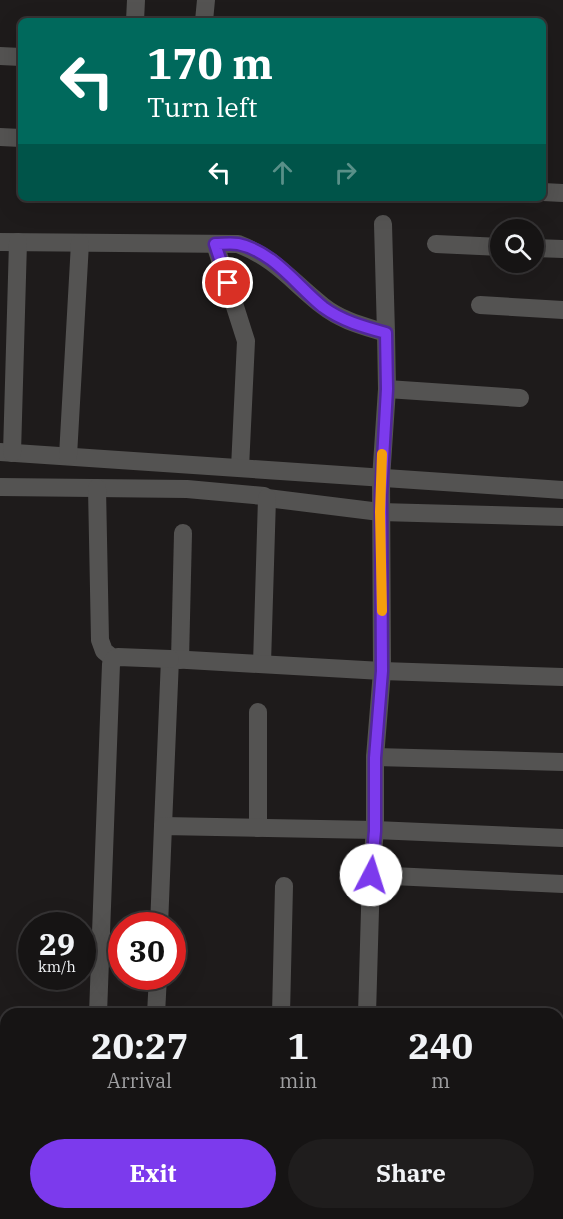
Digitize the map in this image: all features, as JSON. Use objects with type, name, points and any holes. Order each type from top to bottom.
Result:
[{"type":"street","points":[[135,18],[136,0]]},
{"type":"street","points":[[204,18],[206,0]]},
{"type":"street","points":[[0,56],[18,57]]},
{"type":"street","points":[[0,137],[18,138]]},
{"type":"street","points":[[546,192],[563,194]]},
{"type":"street","points":[[367,1008],[371,875],[375,831],[375,758],[382,671],[380,512],[387,389],[383,224]]},
{"type":"street","points":[[0,242],[238,244],[269,259],[324,308],[347,321],[386,333]]},
{"type":"street","points":[[18,242],[6,452],[563,490]]},
{"type":"street","points":[[68,456],[80,243]]},
{"type":"street","points":[[215,244],[246,341],[240,468]]},
{"type":"street","points":[[436,244],[490,246]]},
{"type":"street","points":[[544,248],[563,249]]},
{"type":"street","points":[[480,305],[563,310]]},
{"type":"street","points":[[387,389],[520,398]]},
{"type":"street","points":[[0,487],[188,489],[264,496],[380,512],[563,517]]},
{"type":"street","points":[[97,488],[99,640],[104,651],[114,659]]},
{"type":"street","points":[[262,664],[267,498]]},
{"type":"street","points":[[160,912],[163,826],[183,533]]},
{"type":"street","points":[[114,659],[118,657],[175,659],[382,671],[563,677]]},
{"type":"street","points":[[98,1008],[110,671],[114,659]]},
{"type":"street","points":[[258,712],[258,828]]},
{"type":"street","points":[[375,758],[563,762]]},
{"type":"street","points":[[163,826],[563,838]]},
{"type":"street","points":[[371,875],[563,884]]},
{"type":"street","points":[[281,1008],[284,886]]},
{"type":"street","points":[[156,1008],[157,990]]},
{"type":"slow traffic","points":[[382,454],[380,512],[382,611]]},
{"type":"route","points":[[228,283],[215,244],[238,244],[255,251],[269,259],[324,308],[347,321],[386,333],[387,389],[381,479],[382,671],[375,758],[375,831],[371,875]]}]
